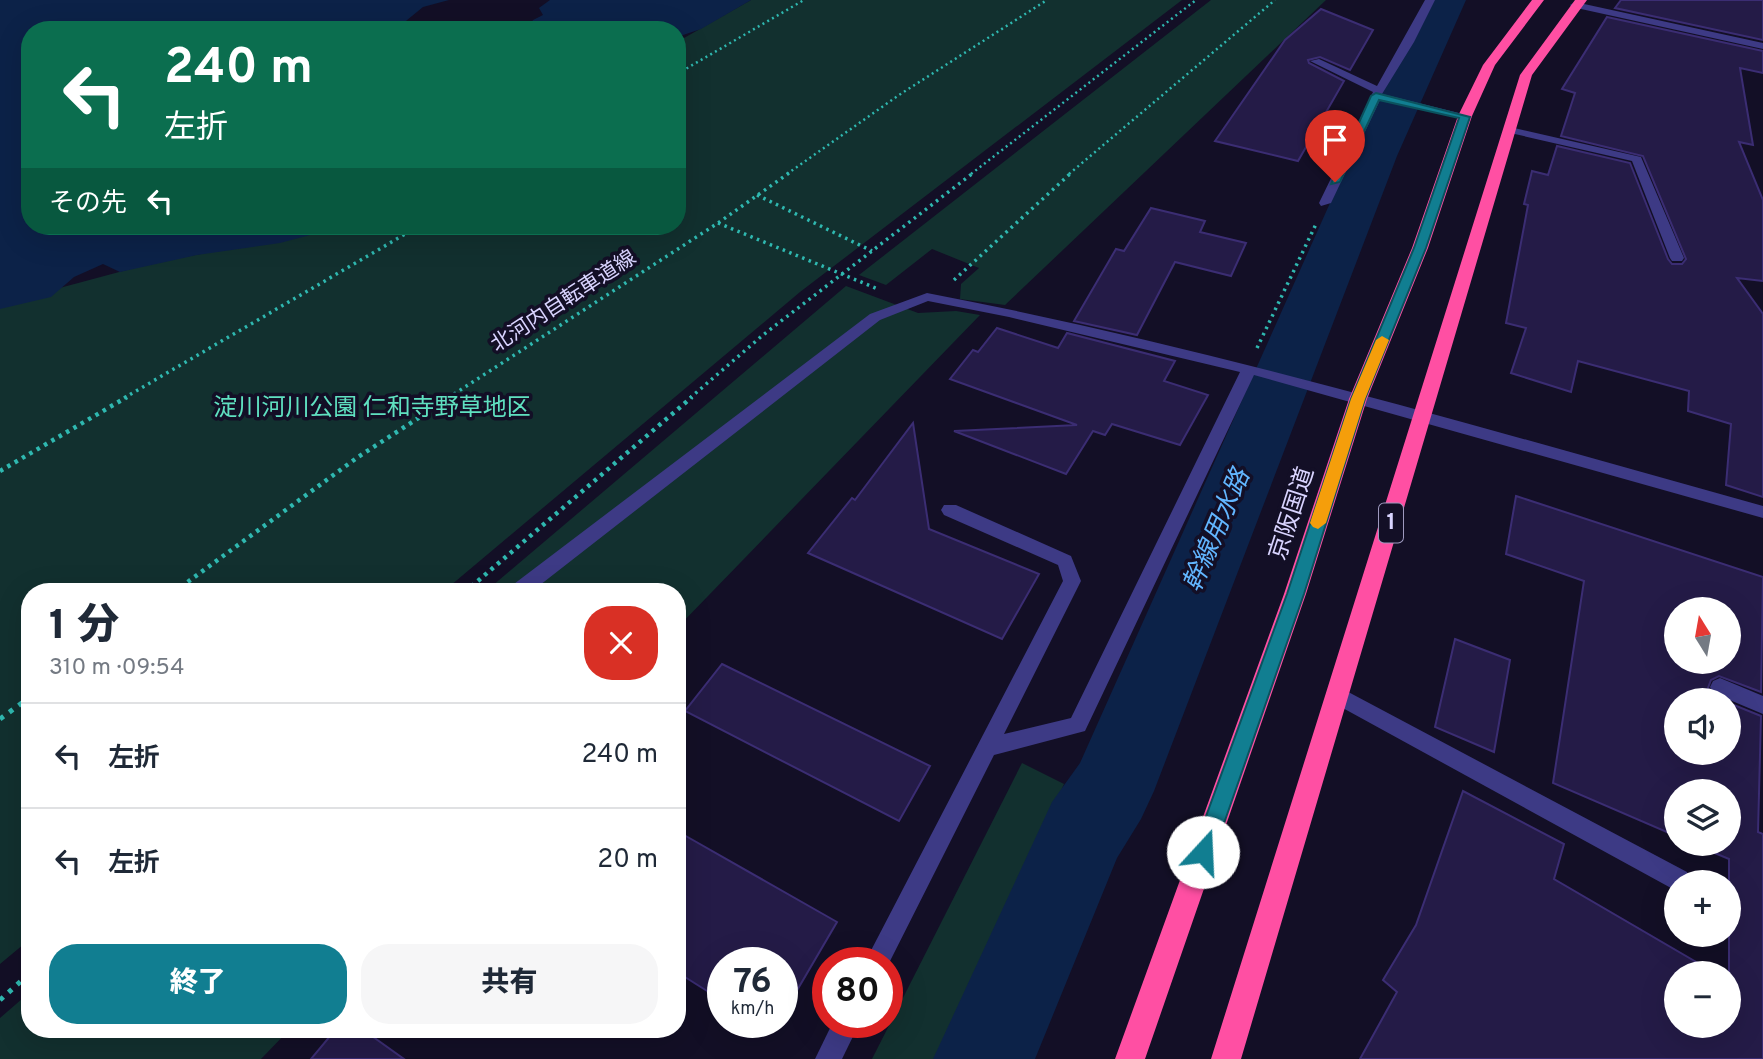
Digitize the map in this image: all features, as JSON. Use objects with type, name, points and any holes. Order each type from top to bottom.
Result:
[{"type":"highway","name":"京阪国道","points":[[1130,1059],[1295,594],[1358,399],[1420,248],[1465,117],[1489,65],[1538,0]]},
{"type":"highway","name":"1","points":[[1226,1059],[1527,75],[1578,2]]},
{"type":"street","points":[[1325,203],[1377,94],[1430,0]]},
{"type":"street","points":[[1578,2],[1763,46]]},
{"type":"street","points":[[1315,61],[1377,94],[1465,117]]},
{"type":"street","points":[[1510,130],[1637,159],[1677,258]]},
{"type":"street","points":[[529,583],[875,317],[927,297],[1009,313],[1255,370],[1763,512]]},
{"type":"street","points":[[986,748],[1078,725],[1255,370]]},
{"type":"street","points":[[885,947],[1072,581],[1065,561],[950,510]]},
{"type":"street","points":[[1720,687],[1763,705]]},
{"type":"street","points":[[1337,695],[1664,872]]},
{"type":"street","points":[[828,1059],[838,1038]]},
{"type":"path","points":[[686,69],[804,0]]},
{"type":"path","name":"北河内自転車道線","points":[[186,583],[358,457],[718,223],[899,95],[1047,0]]},
{"type":"path","points":[[475,583],[763,335],[844,275],[1196,0]]},
{"type":"path","points":[[927,297],[945,288],[1099,147],[1275,0]]},
{"type":"path","points":[[757,195],[872,251]]},
{"type":"path","points":[[1255,370],[1325,203]]},
{"type":"path","points":[[718,223],[911,303]]},
{"type":"path","points":[[0,471],[404,235]]},
{"type":"path","points":[[0,719],[21,704]]},
{"type":"path","points":[[0,1000],[21,981]]},
{"type":"green space","name":"淀川河川公園 仁和寺野草地区","points":[[751,0],[1182,0],[800,292],[454,583],[21,583],[21,946],[0,964],[0,304],[149,264],[298,235],[686,235],[686,37]]},
{"type":"green space","points":[[1211,0],[1326,0],[1005,305],[960,299],[961,284],[979,268],[932,249],[886,285],[859,275]]},
{"type":"green space","points":[[846,286],[918,313],[956,311],[980,315],[686,619],[686,583],[496,583]]},
{"type":"green space","points":[[1022,763],[1064,784],[936,1059],[872,1059],[883,1038],[903,1038],[903,998]]},
{"type":"green space","points":[[21,1000],[21,1038],[281,1038],[261,1059],[0,1059],[0,1018]]},
{"type":"water","points":[[0,0],[449,0],[423,7],[406,21],[21,21],[21,235],[310,235],[120,272],[103,264],[74,277],[51,297],[0,309]]},
{"type":"water","points":[[550,0],[751,0],[701,29],[686,34],[686,21],[532,21],[543,15],[539,8]]},
{"type":"building","points":[[1621,0],[1763,0],[1763,40],[1615,8]]},
{"type":"building","points":[[1321,9],[1373,30],[1350,70],[1320,57],[1308,60],[1344,81],[1298,161],[1215,141],[1285,40]]},
{"type":"building","points":[[1607,17],[1763,51],[1763,73],[1740,68],[1753,145],[1739,142],[1763,200],[1763,281],[1737,278],[1763,314],[1763,497],[1726,485],[1731,424],[1688,411],[1689,391],[1578,361],[1571,392],[1511,373],[1526,328],[1506,323],[1528,205],[1524,204],[1532,171],[1548,175],[1557,146],[1630,163],[1668,259],[1672,264],[1682,264],[1686,259],[1643,156],[1561,136],[1575,93],[1562,89]]},
{"type":"building","points":[[1151,208],[1205,221],[1200,232],[1246,243],[1231,276],[1175,262],[1137,335],[1074,321],[1116,249],[1124,251]]},
{"type":"building","points":[[997,328],[1058,348],[1067,333],[1175,361],[1164,381],[1208,395],[1180,445],[1112,424],[1105,435],[1093,431],[1066,474],[954,431],[1077,425],[950,379],[973,350],[978,352]]},
{"type":"building","points":[[913,423],[929,529],[1039,574],[1002,639],[808,553],[852,498],[855,500]]},
{"type":"building","points":[[1516,496],[1763,577],[1761,692],[1719,676],[1711,680],[1708,688],[1664,688],[1664,765],[1741,765],[1741,708],[1761,716],[1758,832],[1763,834],[1763,1059],[1360,1059],[1397,992],[1383,980],[1416,925],[1463,791],[1564,844],[1554,879],[1664,943],[1664,947],[1670,947],[1694,961],[1664,961],[1664,1038],[1741,1038],[1741,961],[1729,961],[1729,947],[1741,947],[1741,870],[1729,870],[1729,859],[1722,856],[1741,856],[1741,779],[1664,779],[1664,831],[1553,783],[1584,581],[1506,554]]},
{"type":"building","points":[[1455,639],[1510,660],[1494,752],[1435,727]]},
{"type":"building","points":[[722,664],[930,766],[899,821],[686,710]]},
{"type":"building","points":[[686,836],[837,922],[822,947],[812,947],[812,965],[798,989],[798,947],[707,947],[707,991],[686,978]]},
{"type":"building","points":[[328,1038],[375,1038],[404,1059],[311,1059]]},
{"type":"waterway","name":"幹線用水路","points":[[984,1059],[1083,832],[1111,791],[1374,156],[1431,37],[1440,10],[1447,0]]},
{"type":"slow traffic","points":[[1318,523],[1358,399],[1382,340]]},
{"type":"route","points":[[1203,852],[1295,594],[1358,399],[1420,248],[1465,117],[1376,96],[1335,182]]}]
